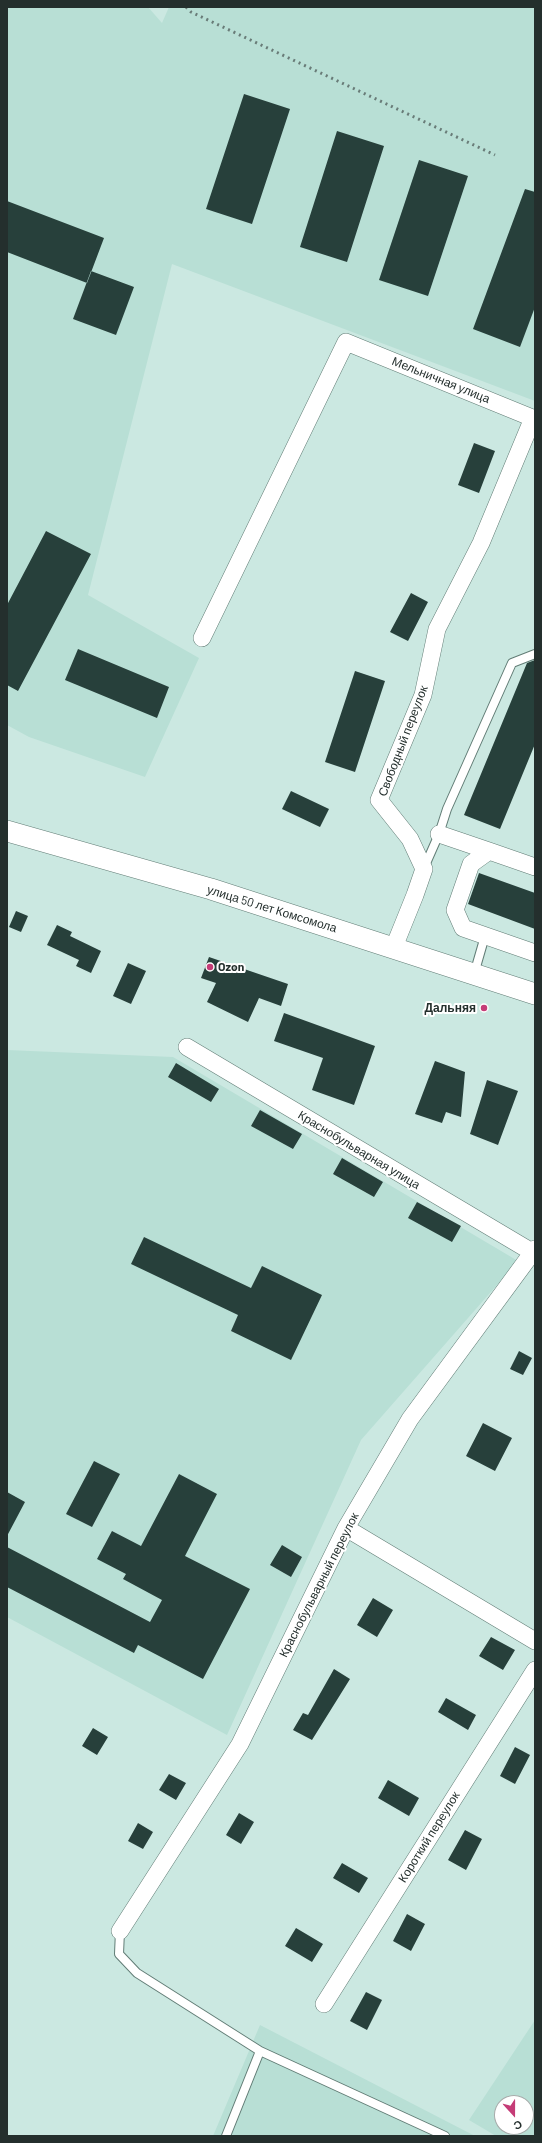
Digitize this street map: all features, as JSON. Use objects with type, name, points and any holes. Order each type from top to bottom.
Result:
[{"type":"street","name":"Мельничная улица","points":[[202,638],[346,342],[534,419]]},
{"type":"street","name":"Свободный переулок","points":[[424,868],[410,839],[379,800],[423,695],[437,629],[481,543],[534,419]]},
{"type":"street","name":"улица 50 лет Комсомола","points":[[7,831],[211,889],[394,947],[535,994]]},
{"type":"street","points":[[439,834],[535,867]]},
{"type":"street","points":[[489,852],[471,864],[455,910],[463,928],[535,953]]},
{"type":"street","points":[[394,947],[424,868]]},
{"type":"street","name":"Краснобульварная улица","points":[[187,1047],[533,1251]]},
{"type":"street","name":"Краснобульварный переулок","points":[[120,1931],[240,1744],[346,1528],[410,1419],[533,1251]]},
{"type":"street","points":[[346,1528],[535,1640]]},
{"type":"street","name":"Короткий переулок","points":[[324,2004],[535,1670]]},
{"type":"lane","points":[[424,868],[439,834],[448,808],[512,663],[535,654]]},
{"type":"lane","points":[[474,974],[485,936]]},
{"type":"lane","points":[[120,1931],[119,1954],[137,1973],[260,2051],[445,2136]]},
{"type":"lane","points":[[226,2136],[260,2051]]},
{"type":"shaded area","points":[[7,7],[148,7],[162,23],[169,7],[535,7],[535,401],[172,264],[88,595],[199,658],[145,777],[29,737],[7,725]]},
{"type":"shaded area","points":[[7,1050],[173,1057],[518,1261],[361,1440],[227,1735],[7,1617]]},
{"type":"shaded area","points":[[535,2020],[535,2136],[494,2135],[534,2135],[534,2095],[494,2095],[494,2135],[469,2120]]},
{"type":"shaded area","points":[[260,2025],[475,2136],[213,2136]]},
{"type":"building","points":[[244,94],[290,109],[252,224],[206,209]]},
{"type":"building","points":[[337,131],[384,146],[347,262],[300,247]]},
{"type":"building","points":[[419,160],[468,176],[428,296],[379,280]]},
{"type":"building","points":[[525,189],[535,192],[535,307],[520,347],[473,329]]},
{"type":"building","points":[[7,201],[104,238],[87,283],[7,252]]},
{"type":"building","points":[[91,271],[134,287],[116,335],[73,319]]},
{"type":"building","points":[[474,443],[495,451],[479,493],[458,485]]},
{"type":"building","points":[[46,531],[91,554],[18,691],[7,685],[7,605]]},
{"type":"building","points":[[411,593],[428,602],[408,641],[390,632]]},
{"type":"building","points":[[78,649],[169,687],[157,718],[65,680]]},
{"type":"building","points":[[535,660],[535,744],[500,829],[464,815],[527,663]]},
{"type":"building","points":[[355,671],[385,681],[355,772],[325,762]]},
{"type":"building","points":[[291,791],[329,809],[320,827],[282,809]]},
{"type":"building","points":[[479,873],[535,893],[535,929],[468,904]]},
{"type":"building","points":[[16,911],[28,916],[21,932],[9,927]]},
{"type":"building","points":[[57,925],[72,932],[70,936],[101,951],[91,973],[76,966],[79,960],[47,945]]},
{"type":"building","points":[[209,957],[288,984],[281,1006],[259,998],[248,1022],[207,1002],[216,983],[201,978]]},
{"type":"building","points":[[128,963],[146,971],[131,1004],[113,996]]},
{"type":"building","points":[[284,1013],[375,1046],[354,1105],[312,1090],[323,1058],[274,1041]]},
{"type":"building","points":[[435,1061],[465,1072],[461,1117],[446,1112],[442,1123],[415,1114]]},
{"type":"building","points":[[176,1063],[219,1089],[211,1102],[168,1077]]},
{"type":"building","points":[[487,1080],[518,1091],[498,1145],[470,1134]]},
{"type":"building","points":[[260,1110],[302,1134],[293,1149],[251,1126]]},
{"type":"building","points":[[342,1158],[383,1182],[374,1197],[333,1174]]},
{"type":"building","points":[[417,1202],[461,1226],[452,1242],[408,1218]]},
{"type":"building","points":[[144,1237],[251,1288],[262,1266],[322,1295],[291,1360],[231,1331],[238,1315],[131,1264]]},
{"type":"building","points":[[519,1351],[532,1358],[523,1375],[510,1369]]},
{"type":"building","points":[[483,1423],[512,1438],[495,1471],[466,1456]]},
{"type":"building","points":[[94,1461],[120,1474],[92,1527],[66,1514]]},
{"type":"building","points":[[179,1474],[217,1494],[185,1556],[250,1589],[203,1679],[138,1645],[134,1653],[7,1587],[7,1547],[150,1622],[162,1600],[123,1579],[126,1574],[97,1559],[112,1531],[141,1546]]},
{"type":"building","points":[[7,1492],[25,1502],[7,1536]]},
{"type":"building","points":[[282,1545],[302,1557],[291,1577],[270,1565]]},
{"type":"building","points":[[373,1598],[393,1610],[377,1637],[357,1625]]},
{"type":"building","points":[[491,1637],[515,1650],[503,1670],[479,1656]]},
{"type":"building","points":[[334,1669],[350,1679],[312,1740],[293,1730],[303,1713],[308,1715]]},
{"type":"building","points":[[446,1698],[476,1715],[468,1730],[438,1712]]},
{"type":"building","points":[[93,1728],[108,1737],[97,1755],[82,1746]]},
{"type":"building","points":[[515,1747],[530,1755],[515,1784],[500,1776]]},
{"type":"building","points":[[169,1774],[186,1783],[176,1800],[159,1790]]},
{"type":"building","points":[[388,1780],[419,1798],[409,1816],[378,1798]]},
{"type":"building","points":[[239,1813],[254,1822],[241,1844],[226,1835]]},
{"type":"building","points":[[138,1823],[153,1832],[143,1849],[128,1841]]},
{"type":"building","points":[[465,1830],[482,1839],[466,1870],[448,1860]]},
{"type":"building","points":[[342,1863],[368,1878],[359,1893],[333,1878]]},
{"type":"building","points":[[407,1914],[425,1924],[411,1951],[393,1941]]},
{"type":"building","points":[[296,1928],[323,1944],[312,1962],[285,1946]]},
{"type":"building","points":[[366,1992],[382,2000],[367,2030],[350,2021]]},
{"type":"railway","points":[[186,7],[191,12],[495,155]]},
{"type":"place","name":"Ozon","points":[[210,967]]},
{"type":"place","name":"Дальняя","points":[[484,1008]]}]
